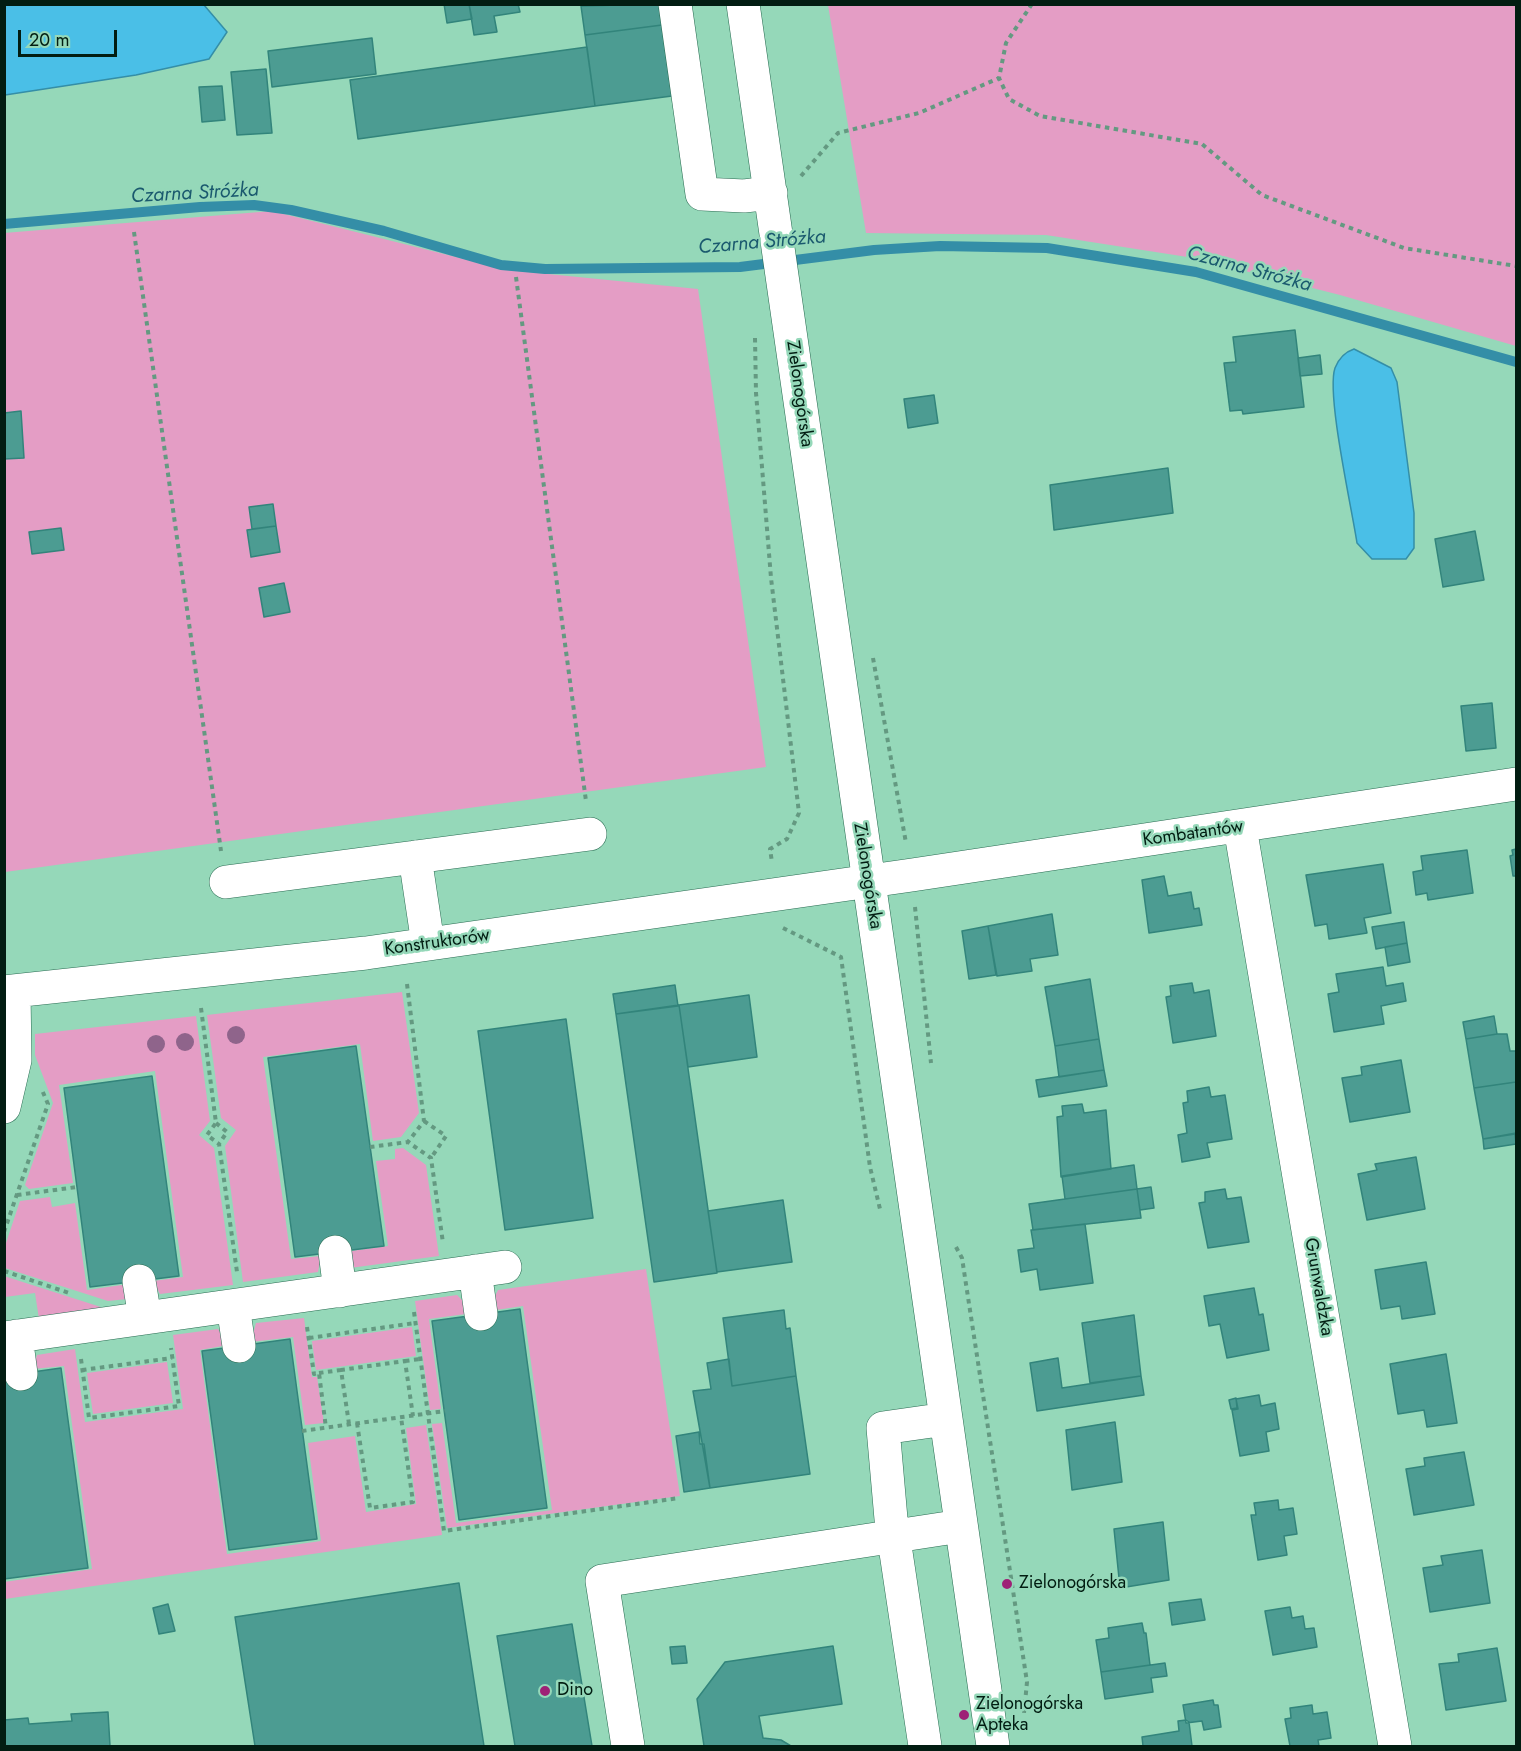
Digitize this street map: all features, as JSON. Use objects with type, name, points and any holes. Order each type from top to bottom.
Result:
[{"type":"street","points":[[675,4],[702,194],[744,196],[771,193]]},
{"type":"street","name":"Zielonogórska","points":[[743,4],[993,1746]]},
{"type":"street","name":"Kombatantów","points":[[869,880],[1240,827],[1516,784]]},
{"type":"street","name":"Grunwaldzka","points":[[1240,827],[1395,1746]]},
{"type":"street","points":[[226,882],[590,834]]},
{"type":"street","points":[[415,857],[428,944]]},
{"type":"street","name":"Konstruktorów","points":[[9,992],[428,944],[869,880]]},
{"type":"street","points":[[4,1107],[15,1060],[9,992]]},
{"type":"street","points":[[335,1252],[340,1291]]},
{"type":"street","points":[[21,1374],[10,1337],[145,1318],[235,1291],[340,1291],[490,1269],[481,1314]]},
{"type":"street","points":[[140,1281],[145,1318]]},
{"type":"street","points":[[235,1291],[239,1346]]},
{"type":"street","points":[[925,1746],[893,1536],[883,1428],[946,1419]]},
{"type":"street","points":[[628,1746],[602,1581],[961,1526]]},
{"type":"path","points":[[1032,4],[1006,43],[999,78],[1009,99],[1041,116],[1202,144],[1262,195],[1404,248],[1516,266]]},
{"type":"path","points":[[771,193],[794,184],[838,133],[919,113],[999,78]]},
{"type":"path","points":[[134,232],[226,882]]},
{"type":"path","points":[[516,277],[590,834]]},
{"type":"path","points":[[756,330],[756,393],[771,578],[799,813],[787,838],[770,849],[783,929],[841,957],[870,1167],[880,1212]]},
{"type":"path","points":[[873,656],[912,875],[932,1071]]},
{"type":"path","points":[[407,984],[424,1121],[408,1142]]},
{"type":"path","points":[[201,1008],[216,1123],[207,1135],[219,1144]]},
{"type":"path","points":[[424,1121],[446,1136],[431,1158],[443,1248]]},
{"type":"path","points":[[216,1123],[227,1131],[219,1144],[235,1291]]},
{"type":"path","points":[[370,1147],[408,1142],[431,1158]]},
{"type":"path","points":[[17,1195],[77,1187]]},
{"type":"path","points":[[949,1238],[962,1258],[979,1362],[1027,1682],[1024,1721]]},
{"type":"path","points":[[4,1271],[77,1296]]},
{"type":"path","points":[[412,1300],[444,1531],[680,1498]]},
{"type":"path","points":[[307,1322],[314,1374],[420,1359]]},
{"type":"path","points":[[309,1338],[415,1323]]},
{"type":"path","points":[[80,1353],[89,1418],[179,1406],[170,1341]]},
{"type":"path","points":[[82,1370],[172,1358]]},
{"type":"path","points":[[405,1361],[413,1416]]},
{"type":"path","points":[[341,1370],[349,1424]]},
{"type":"path","points":[[319,1373],[326,1428]]},
{"type":"path","points":[[302,1431],[445,1411]]},
{"type":"path","points":[[357,1423],[370,1508],[413,1502],[401,1417]]},
{"type":"shaded area","points":[[828,5],[1516,5],[1516,346],[1340,295],[1194,258],[1046,235],[866,233]]},
{"type":"shaded area","points":[[272,211],[508,270],[698,289],[766,767],[5,872],[4,233]]},
{"type":"shaded area","points":[[402,992],[419,1113],[401,1137],[373,1141],[360,1044],[263,1057],[291,1259],[321,1256],[318,1272],[243,1282],[225,1146],[236,1130],[221,1118],[207,1015]]},
{"type":"shaded area","points":[[196,1016],[210,1121],[199,1135],[214,1148],[233,1285],[160,1294],[153,1281],[183,1277],[155,1071],[59,1085],[73,1183],[29,1189],[25,1185],[53,1103],[35,1055],[35,1034]]},
{"type":"shaded area","points":[[403,1148],[426,1165],[439,1256],[350,1268],[344,1252],[388,1246],[376,1161],[395,1159],[395,1149]]},
{"type":"shaded area","points":[[50,1197],[52,1207],[75,1203],[87,1290],[129,1284],[127,1299],[108,1301],[5,1268],[5,1246],[20,1201]]},
{"type":"shaded area","points":[[646,1269],[680,1496],[447,1528],[432,1424],[442,1423],[456,1523],[552,1510],[523,1306],[496,1310],[494,1298],[498,1290]]},
{"type":"shaded area","points":[[4,1276],[107,1309],[39,1319],[35,1293],[5,1297]]},
{"type":"shaded area","points":[[457,1295],[464,1302],[466,1314],[429,1319],[441,1409],[430,1410],[415,1301]]},
{"type":"shaded area","points":[[304,1318],[312,1377],[317,1377],[324,1423],[305,1425],[293,1337],[251,1342],[256,1323]]},
{"type":"shaded area","points":[[412,1327],[416,1356],[316,1370],[312,1341]]},
{"type":"shaded area","points":[[218,1329],[228,1345],[200,1350],[227,1554],[321,1541],[308,1443],[355,1436],[366,1512],[416,1504],[406,1428],[426,1425],[442,1535],[5,1599],[4,1582],[92,1569],[64,1366],[33,1369],[37,1355],[75,1349],[85,1422],[183,1409],[173,1335]]},
{"type":"shaded area","points":[[167,1362],[173,1403],[93,1414],[87,1373]]},
{"type":"water","points":[[5,4],[204,5],[227,32],[209,59],[136,75],[5,95]]},
{"type":"water","points":[[1354,349],[1391,368],[1397,382],[1414,513],[1414,548],[1406,559],[1372,559],[1357,543],[1337,426],[1333,382],[1338,361]]},
{"type":"building","points":[[444,4],[469,4],[472,19],[447,23]]},
{"type":"building","points":[[469,4],[518,4],[520,12],[494,16],[497,32],[474,35]]},
{"type":"building","points":[[659,4],[662,25],[585,35],[581,6]]},
{"type":"building","points":[[662,25],[672,96],[595,106],[585,35]]},
{"type":"building","points":[[372,38],[376,74],[272,87],[268,51]]},
{"type":"building","points":[[587,47],[595,106],[358,139],[350,80]]},
{"type":"building","points":[[266,69],[272,133],[237,135],[231,72]]},
{"type":"building","points":[[222,86],[225,120],[202,122],[199,87]]},
{"type":"building","points":[[1295,330],[1304,407],[1243,414],[1242,410],[1230,411],[1224,363],[1236,362],[1233,337]]},
{"type":"building","points":[[1320,355],[1322,374],[1300,376],[1298,358]]},
{"type":"building","points":[[934,395],[938,423],[908,428],[904,399]]},
{"type":"building","points":[[21,411],[24,458],[4,459],[4,413]]},
{"type":"building","points":[[1168,468],[1173,513],[1054,530],[1050,485]]},
{"type":"building","points":[[273,504],[276,526],[252,529],[249,507]]},
{"type":"building","points":[[276,526],[280,552],[251,557],[247,530]]},
{"type":"building","points":[[61,528],[64,550],[32,554],[29,532]]},
{"type":"building","points":[[1475,531],[1484,580],[1443,587],[1435,539]]},
{"type":"building","points":[[284,583],[290,612],[264,617],[259,588]]},
{"type":"building","points":[[1492,703],[1496,748],[1466,751],[1461,706]]},
{"type":"building","points":[[1516,849],[1516,876],[1513,876],[1510,856],[1513,855],[1512,850]]},
{"type":"building","points":[[1467,850],[1473,893],[1428,900],[1427,893],[1416,895],[1413,872],[1423,870],[1421,856]]},
{"type":"building","points":[[1383,864],[1391,913],[1364,918],[1367,933],[1329,939],[1327,924],[1315,926],[1306,875]]},
{"type":"building","points":[[1164,876],[1168,896],[1191,892],[1194,909],[1199,908],[1202,925],[1149,933],[1142,880]]},
{"type":"building","points":[[1052,914],[1058,955],[1030,959],[1032,971],[997,976],[988,926]]},
{"type":"building","points":[[1404,922],[1407,943],[1376,949],[1372,927]]},
{"type":"building","points":[[988,926],[996,975],[969,979],[962,931]]},
{"type":"building","points":[[1407,943],[1410,962],[1388,966],[1385,947]]},
{"type":"building","points":[[1383,967],[1386,986],[1403,983],[1406,1001],[1381,1006],[1384,1024],[1334,1032],[1328,994],[1339,992],[1336,974]]},
{"type":"building","points":[[1090,979],[1099,1039],[1055,1046],[1045,987]]},
{"type":"building","points":[[1192,983],[1194,993],[1209,990],[1216,1036],[1173,1043],[1166,997],[1171,996],[1170,986]]},
{"type":"building","points":[[675,985],[678,1006],[616,1014],[613,994]]},
{"type":"building","points":[[749,995],[757,1057],[688,1067],[679,1005]]},
{"type":"building","points":[[679,1005],[717,1273],[654,1282],[616,1014]]},
{"type":"building","points":[[1494,1016],[1497,1034],[1466,1039],[1463,1022]]},
{"type":"building","points":[[566,1019],[593,1218],[505,1230],[478,1031]]},
{"type":"building","points":[[1507,1034],[1510,1051],[1516,1051],[1516,1082],[1474,1088],[1466,1039]]},
{"type":"building","points":[[1099,1039],[1104,1070],[1059,1077],[1055,1046]]},
{"type":"building","points":[[356,1046],[384,1246],[295,1257],[268,1058]]},
{"type":"building","points":[[1401,1060],[1410,1112],[1350,1122],[1342,1078],[1362,1075],[1361,1067]]},
{"type":"building","points":[[1104,1070],[1107,1086],[1039,1097],[1036,1080]]},
{"type":"building","points":[[152,1076],[179,1276],[90,1287],[64,1088]]},
{"type":"building","points":[[1516,1082],[1516,1133],[1483,1139],[1474,1088]]},
{"type":"building","points":[[1209,1087],[1211,1097],[1225,1095],[1232,1139],[1207,1143],[1210,1157],[1182,1162],[1178,1135],[1187,1133],[1183,1103],[1188,1102],[1187,1091]]},
{"type":"building","points":[[1082,1104],[1084,1113],[1106,1110],[1111,1169],[1061,1177],[1057,1117],[1063,1116],[1062,1106]]},
{"type":"building","points":[[1515,1134],[1516,1144],[1484,1149],[1483,1139]]},
{"type":"building","points":[[1416,1157],[1425,1209],[1367,1220],[1358,1174],[1377,1170],[1375,1164]]},
{"type":"building","points":[[1134,1165],[1137,1189],[1065,1199],[1062,1176]]},
{"type":"building","points":[[1151,1187],[1154,1208],[1140,1210],[1137,1189]]},
{"type":"building","points":[[1137,1189],[1141,1218],[1033,1230],[1029,1204]]},
{"type":"building","points":[[1225,1189],[1227,1199],[1241,1197],[1249,1242],[1208,1248],[1199,1203],[1205,1202],[1205,1192]]},
{"type":"building","points":[[783,1200],[792,1262],[717,1272],[708,1211]]},
{"type":"building","points":[[1085,1224],[1093,1283],[1040,1290],[1037,1269],[1021,1272],[1018,1250],[1034,1248],[1031,1230]]},
{"type":"building","points":[[1426,1262],[1435,1314],[1402,1319],[1400,1306],[1381,1309],[1375,1270]]},
{"type":"building","points":[[1254,1288],[1259,1315],[1263,1314],[1269,1350],[1227,1358],[1220,1324],[1209,1326],[1204,1296]]},
{"type":"building","points":[[520,1309],[547,1508],[459,1520],[432,1321]]},
{"type":"building","points":[[784,1310],[786,1329],[790,1328],[796,1376],[732,1386],[723,1318]]},
{"type":"building","points":[[1134,1315],[1141,1376],[1090,1383],[1082,1323]]},
{"type":"building","points":[[290,1339],[317,1539],[229,1550],[202,1351]]},
{"type":"building","points":[[1446,1354],[1457,1423],[1427,1427],[1424,1410],[1398,1414],[1390,1364]]},
{"type":"building","points":[[1058,1358],[1062,1388],[1141,1376],[1144,1395],[1037,1411],[1030,1363]]},
{"type":"building","points":[[729,1359],[732,1386],[796,1376],[810,1474],[710,1488],[693,1391],[711,1389],[707,1363]]},
{"type":"building","points":[[61,1368],[88,1568],[4,1579],[4,1376]]},
{"type":"building","points":[[1259,1395],[1261,1406],[1275,1403],[1279,1429],[1266,1432],[1269,1451],[1240,1456],[1232,1410],[1238,1409],[1236,1399]]},
{"type":"building","points":[[1236,1398],[1237,1408],[1231,1409],[1229,1400]]},
{"type":"building","points":[[1115,1422],[1122,1482],[1072,1490],[1066,1430]]},
{"type":"building","points":[[699,1432],[700,1444],[704,1444],[710,1488],[684,1492],[676,1436]]},
{"type":"building","points":[[1464,1452],[1474,1505],[1414,1515],[1406,1469],[1425,1466],[1424,1458]]},
{"type":"building","points":[[1278,1500],[1279,1510],[1293,1508],[1297,1534],[1284,1536],[1287,1555],[1258,1560],[1251,1515],[1256,1515],[1254,1503]]},
{"type":"building","points":[[1163,1522],[1169,1580],[1120,1588],[1114,1529]]},
{"type":"building","points":[[1482,1550],[1490,1603],[1430,1612],[1423,1568],[1443,1565],[1441,1556]]},
{"type":"building","points":[[459,1583],[484,1746],[255,1746],[235,1617]]},
{"type":"building","points":[[1201,1599],[1205,1620],[1172,1625],[1169,1603]]},
{"type":"building","points":[[168,1604],[175,1631],[159,1634],[153,1608]]},
{"type":"building","points":[[1290,1607],[1292,1618],[1303,1616],[1305,1629],[1314,1628],[1317,1647],[1273,1655],[1265,1611]]},
{"type":"building","points":[[1142,1623],[1144,1633],[1146,1633],[1150,1665],[1101,1672],[1096,1640],[1109,1638],[1108,1628]]},
{"type":"building","name":"Dino","points":[[572,1624],[592,1746],[515,1746],[497,1636]]},
{"type":"building","points":[[685,1646],[687,1663],[672,1664],[670,1647]]},
{"type":"building","points":[[833,1646],[842,1704],[759,1716],[763,1738],[781,1740],[791,1746],[704,1746],[697,1699],[725,1662]]},
{"type":"building","points":[[1497,1648],[1506,1701],[1446,1710],[1439,1664],[1459,1662],[1458,1654]]},
{"type":"building","points":[[1165,1663],[1167,1676],[1151,1678],[1153,1692],[1105,1699],[1101,1672]]},
{"type":"building","points":[[1213,1700],[1214,1705],[1218,1705],[1221,1727],[1204,1730],[1202,1721],[1186,1723],[1183,1705]]},
{"type":"building","points":[[1312,1705],[1313,1714],[1327,1712],[1331,1738],[1318,1740],[1319,1746],[1290,1746],[1285,1719],[1291,1718],[1290,1708]]},
{"type":"building","points":[[108,1712],[110,1746],[4,1746],[4,1720],[28,1718],[29,1724],[72,1721],[71,1714]]},
{"type":"building","points":[[1178,1721],[1189,1722],[1192,1746],[1143,1746],[1142,1737],[1179,1731]]},
{"type":"waterway","name":"Czarna Stróżka","points":[[4,224],[200,207],[254,205],[291,210],[384,231],[501,265],[545,269],[740,267],[874,250],[940,246],[1047,248],[1196,272],[1516,362]]},
{"type":"place","name":"Zielonogórska","points":[[1007,1584]]},
{"type":"place","name":"Dino","points":[[545,1691]]},
{"type":"place","name":"Zielonogórska Apteka","points":[[964,1715]]}]
